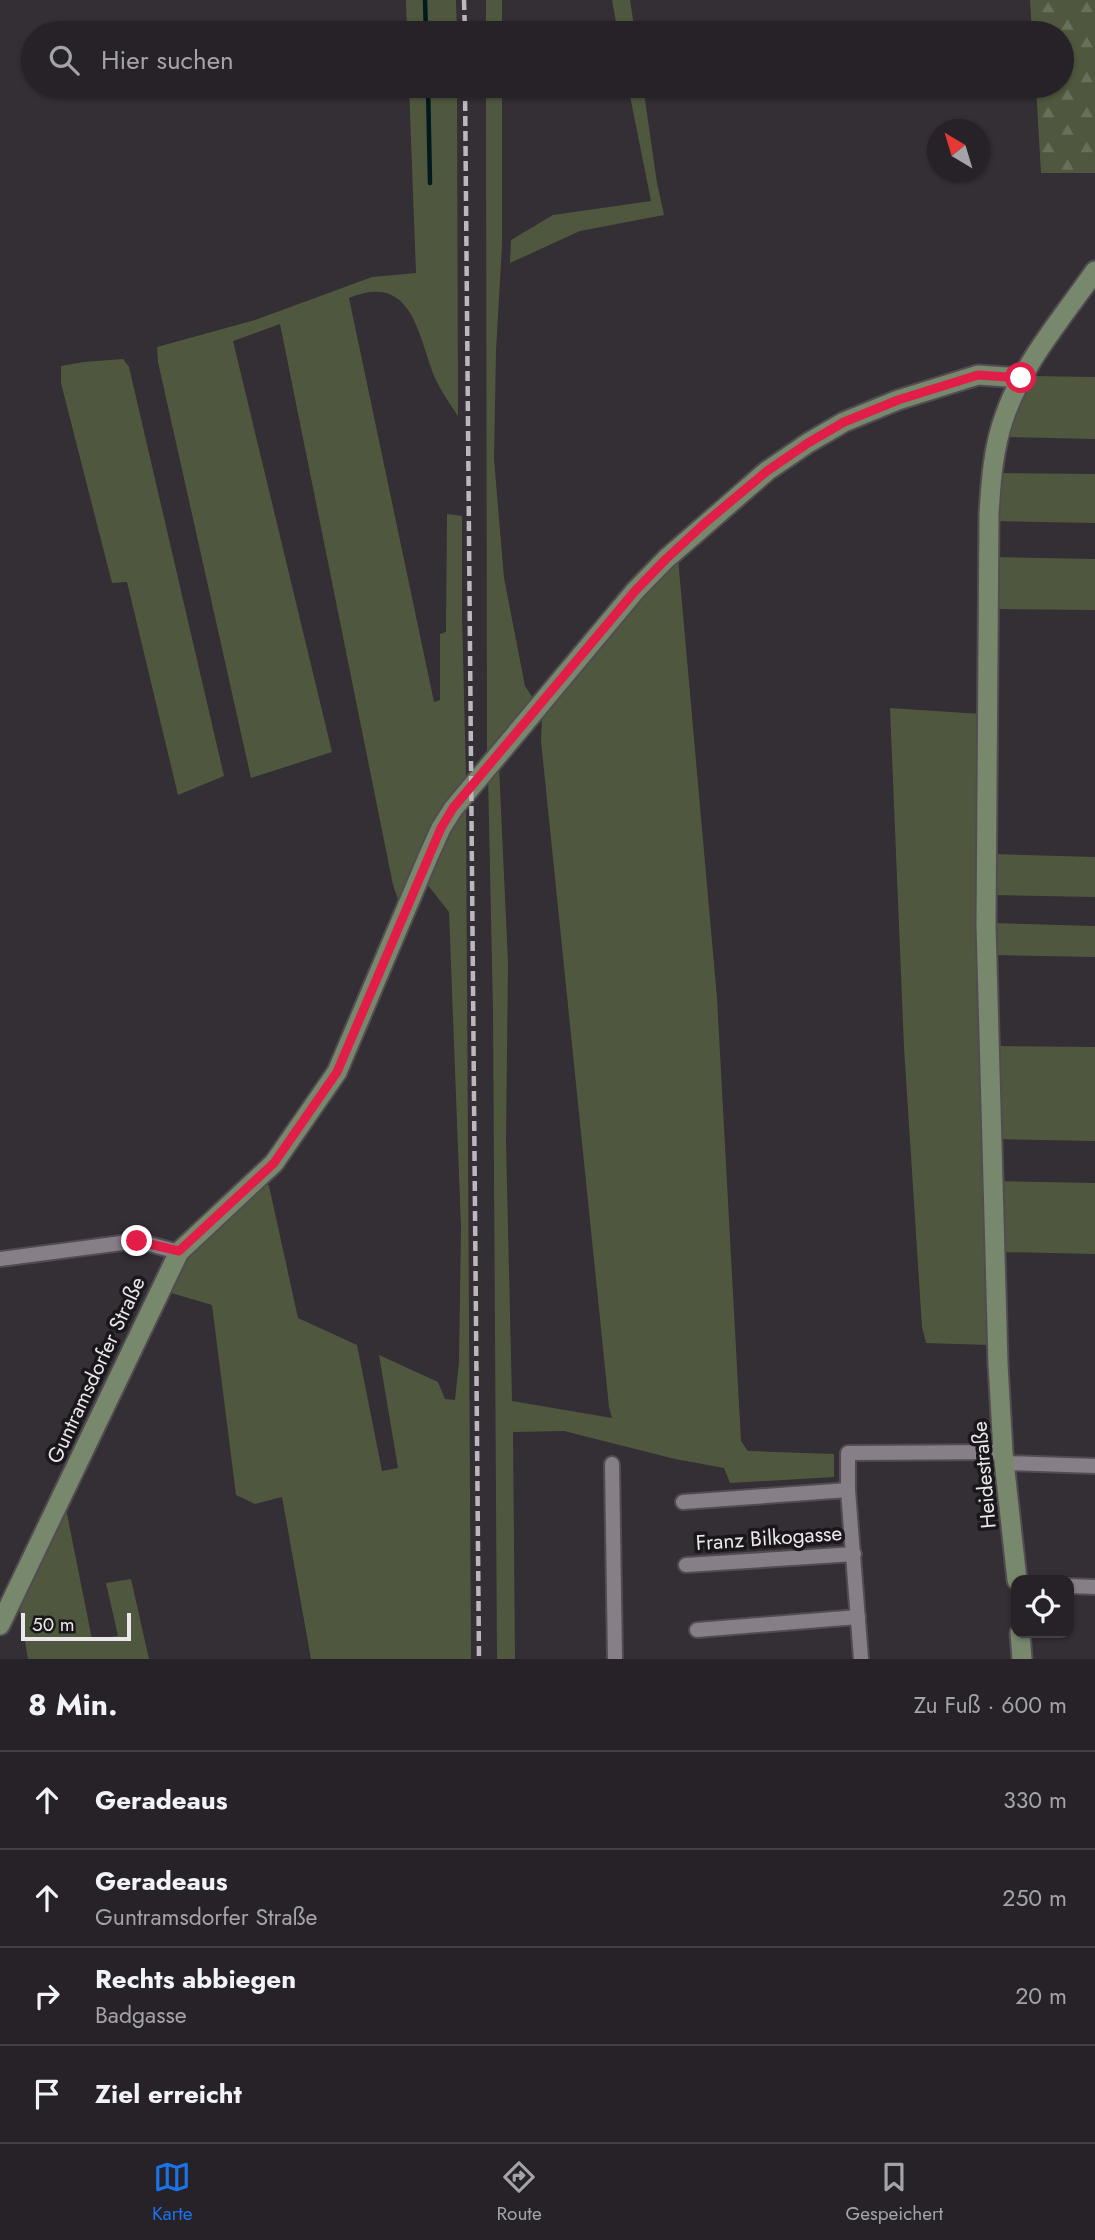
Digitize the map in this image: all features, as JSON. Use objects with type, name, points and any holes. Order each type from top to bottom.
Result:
[{"type":"street","name":"Heidestraße","points":[[1016,1575],[1004,1458],[998,1364],[986,925],[989,514],[993,465],[1004,418],[1021,378],[1095,271]]},
{"type":"street","name":"Guntramsdorfer Straße","points":[[0,1625],[179,1251],[274,1163],[337,1072],[441,828],[453,808],[635,591],[705,523],[767,471],[844,422],[898,400],[978,375],[1021,378]]},
{"type":"street","points":[[0,1259],[137,1241],[179,1251]]},
{"type":"street","name":"Franz Bilkogasse","points":[[861,1659],[848,1490],[848,1452],[1004,1458]]},
{"type":"street","points":[[1004,1458],[1095,1466]]},
{"type":"street","points":[[612,1464],[615,1659]]},
{"type":"street","name":"Franz Bilkogasse","points":[[683,1502],[848,1490]]},
{"type":"street","name":"Franz Bilkogasse","points":[[686,1565],[854,1553]]},
{"type":"street","points":[[1074,1586],[1095,1587]]},
{"type":"street","points":[[697,1630],[858,1617]]},
{"type":"street","points":[[1020,1638],[1022,1659]]},
{"type":"green space","points":[[406,0],[456,0],[457,21],[407,21]]},
{"type":"green space","points":[[486,0],[502,0],[502,21],[486,21]]},
{"type":"green space","points":[[612,0],[630,0],[633,21],[616,21]]},
{"type":"green space","points":[[1030,0],[1095,0],[1095,173],[1041,173],[1037,98],[1074,98],[1074,21],[1031,21]]},
{"type":"green space","points":[[409,98],[457,98],[458,416],[437,383],[417,327],[400,300],[387,293],[370,292],[349,298],[434,702],[440,700],[440,634],[446,632],[447,514],[462,516],[466,777],[449,797],[399,902],[393,885],[280,324],[233,341],[332,752],[251,778],[158,362],[157,347],[255,320],[372,277],[416,273]]},
{"type":"green space","points":[[486,98],[502,98],[502,245],[494,459],[504,578],[525,686],[535,701],[487,754]]},
{"type":"green space","points":[[630,98],[645,98],[664,215],[580,231],[510,263],[511,240],[553,215],[651,201]]},
{"type":"green space","points":[[123,359],[129,367],[224,776],[178,795],[127,582],[112,583],[61,383],[61,366]]},
{"type":"green space","points":[[1031,376],[1095,377],[1095,439],[1007,437]]},
{"type":"green space","points":[[999,473],[1095,474],[1095,523],[996,521]]},
{"type":"green space","points":[[995,557],[1095,559],[1095,610],[996,609]]},
{"type":"green space","points":[[678,558],[717,998],[741,1441],[748,1451],[834,1454],[834,1477],[730,1483],[724,1468],[675,1459],[564,1431],[513,1432],[515,1659],[497,1659],[493,1012],[488,773],[499,766],[508,963],[506,1141],[512,1401],[612,1418],[541,741],[542,719],[643,595]]},
{"type":"green space","points":[[890,708],[981,714],[989,1345],[926,1343],[922,1327],[904,1047]]},
{"type":"green space","points":[[466,810],[471,1659],[311,1659],[282,1497],[255,1504],[236,1495],[212,1305],[168,1292],[187,1255],[265,1180],[269,1186],[298,1318],[357,1345],[382,1471],[398,1468],[379,1355],[438,1382],[445,1399],[455,1400],[459,1362],[461,1227],[449,912],[427,884],[458,819]]},
{"type":"green space","points":[[994,854],[1095,857],[1095,897],[994,895]]},
{"type":"green space","points":[[994,923],[1095,926],[1095,957],[994,955]]},
{"type":"green space","points":[[995,1046],[1095,1047],[1095,1141],[997,1139]]},
{"type":"green space","points":[[996,1181],[1095,1183],[1095,1254],[1000,1252]]},
{"type":"green space","points":[[66,1509],[92,1639],[118,1636],[106,1583],[131,1579],[149,1659],[28,1659],[19,1607]]},
{"type":"waterway","points":[[425,0],[426,21]]},
{"type":"waterway","points":[[428,98],[430,183]]},
{"type":"railway","points":[[464,0],[465,21]]},
{"type":"railway","points":[[465,98],[479,1659]]},
{"type":"route","points":[[137,1241],[179,1251],[274,1163],[337,1072],[441,828],[453,808],[635,591],[666,559],[767,471],[844,422],[898,400],[978,375],[1021,378]]}]
